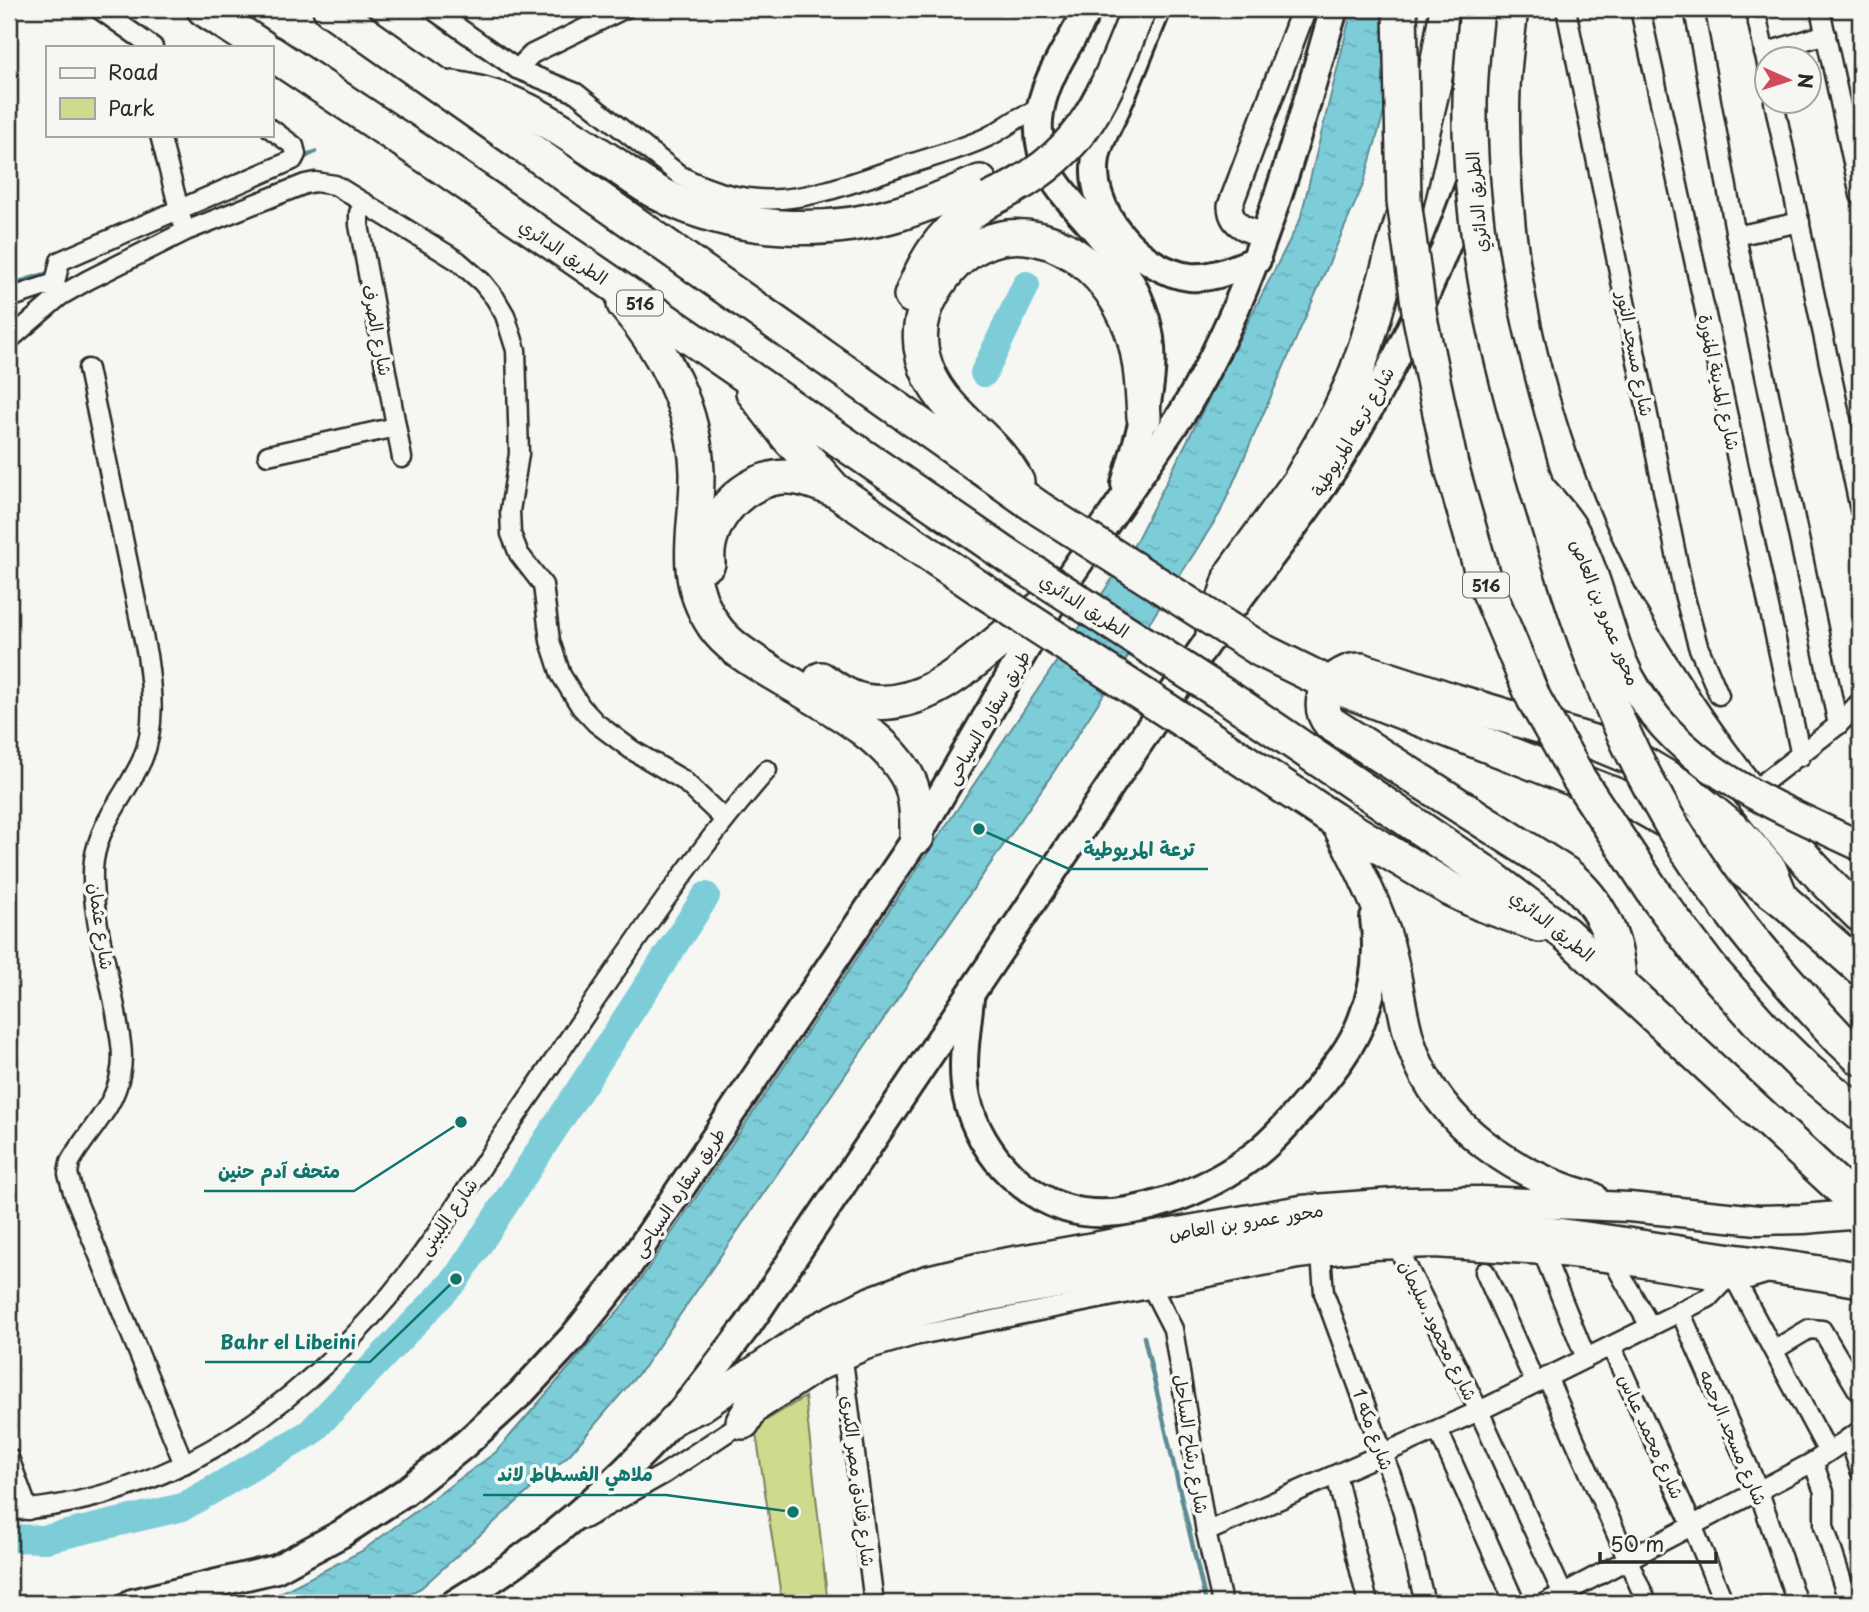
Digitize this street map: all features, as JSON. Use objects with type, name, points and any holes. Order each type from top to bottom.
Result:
[{"type":"highway","points":[[204,9],[260,46]]},
{"type":"highway","points":[[330,9],[1032,503],[1261,650],[1330,684],[1633,802],[1712,847],[1783,899],[1860,968]]},
{"type":"highway","points":[[1032,503],[997,452],[947,404],[917,362],[908,339],[907,312],[910,299],[939,241],[984,191],[1046,141],[1062,124],[1091,75],[1119,9]]},
{"type":"highway","points":[[442,86],[479,91],[527,109],[657,193],[687,206],[739,221],[795,228],[848,224],[899,214],[1037,175],[1070,144],[1084,126],[1110,82],[1139,9]]},
{"type":"highway","name":"516","points":[[1400,9],[1404,201],[1420,317],[1451,464],[1484,580],[1534,699],[1579,779],[1658,899],[1711,969],[1765,1029],[1807,1070],[1860,1114]]},
{"type":"highway","points":[[1213,633],[1233,572],[1306,471],[1354,379],[1403,217],[1434,83],[1447,9]]},
{"type":"highway","name":"الطريق الدائري","points":[[1477,9],[1470,104],[1472,180],[1485,282],[1534,481],[1570,597],[1606,691],[1659,804],[1700,870],[1746,932],[1851,1049]]},
{"type":"highway","points":[[1510,9],[1503,87],[1504,164],[1510,240],[1539,390],[1562,463],[1590,534],[1624,603],[1662,669],[1749,794],[1824,881],[1860,915]]},
{"type":"highway","name":"الطريق الدائري","points":[[273,54],[1008,556],[1233,701],[1483,871],[1566,934],[1619,981],[1860,1206]]},
{"type":"highway","points":[[932,383],[920,342],[921,325],[925,310],[939,282],[958,261],[981,245],[1011,236],[1027,237],[1058,244],[1072,251],[1085,261],[1113,295],[1126,318],[1139,359],[1144,418]]},
{"type":"highway","points":[[594,271],[662,355],[683,401],[693,435],[697,470],[691,542],[693,579],[703,608],[716,629],[743,654],[846,718],[888,750],[898,761],[912,786],[917,837]]},
{"type":"highway","points":[[734,368],[787,436],[835,490]]},
{"type":"highway","points":[[1056,596],[979,658],[936,688],[915,696],[880,702],[861,700],[842,693],[739,625],[722,606],[711,584],[707,558],[712,534],[723,511],[741,493],[763,481],[788,477],[812,481],[835,490],[985,592],[1205,735],[1333,819],[1467,898],[1566,934]]},
{"type":"highway","points":[[1330,684],[1324,711],[1330,723],[1578,884],[1598,908],[1608,928],[1616,951],[1619,981]]},
{"type":"highway","points":[[743,1422],[766,1386],[797,1358],[843,1336],[895,1317],[972,1298],[1314,1234],[1386,1227],[1458,1227],[1577,1238],[1860,1280]]},
{"type":"main road","points":[[1088,9],[1049,82],[1040,110],[1039,136],[1049,174],[1118,261],[1143,306],[1149,332],[1151,375],[1144,418],[1118,505]]},
{"type":"main road","points":[[1157,9],[1100,143],[1094,173],[1100,202],[1116,227],[1142,256],[1165,271],[1191,277],[1215,275],[1261,248]]},
{"type":"main road","points":[[1056,596],[1183,412],[1230,326],[1261,248],[1335,9]]},
{"type":"main road","name":"شارع ترعه المريوطية","points":[[971,992],[1213,633],[1321,488],[1358,426],[1408,331],[1438,265],[1472,178],[1490,112],[1510,9]]},
{"type":"main road","points":[[1040,110],[1046,126],[1058,139],[1074,145],[1092,146],[1100,143]]},
{"type":"main road","name":"محور عمرو بن العاص","points":[[1534,481],[1574,531],[1632,681],[1658,721],[1674,739],[1711,769],[1765,800],[1860,846]]},
{"type":"main road","name":"طريق سقاره السياحى","points":[[132,1603],[276,1569],[341,1534],[405,1492],[464,1445],[521,1393],[573,1337],[621,1278],[917,837],[1056,596]]},
{"type":"main road","points":[[1333,819],[1360,867],[1386,932],[1413,1051],[1434,1092],[1461,1124],[1498,1156],[1528,1172],[1582,1194],[1629,1207]]},
{"type":"main road","points":[[971,992],[964,1061],[967,1100],[975,1124],[1002,1167],[1020,1184],[1065,1208],[1090,1213],[1113,1212],[1157,1204],[1220,1178],[1258,1152],[1290,1121],[1349,1046],[1370,998],[1377,954],[1374,912],[1368,889]]},
{"type":"main road","points":[[455,1603],[485,1585],[556,1533],[603,1494],[673,1420],[748,1325],[971,992]]},
{"type":"main road","name":"محور عمرو بن العاص","points":[[673,1420],[702,1407],[817,1328],[899,1289],[954,1272],[1301,1210],[1353,1205],[1481,1201],[1629,1207],[1758,1220],[1860,1214]]},
{"type":"street","points":[[99,9],[136,41]]},
{"type":"street","points":[[432,9],[517,69],[576,93],[666,166],[699,186],[735,196],[766,200],[815,195],[983,140],[1023,115],[1040,110]]},
{"type":"street","points":[[517,69],[532,54],[603,13],[624,9]]},
{"type":"street","points":[[1261,248],[1235,222],[1230,215],[1230,206],[1304,9]]},
{"type":"street","name":"شارع مسجد النور","points":[[1566,9],[1684,594],[1698,646],[1719,695]]},
{"type":"street","name":"شارع المدينة المنورة","points":[[1640,9],[1801,756]]},
{"type":"street","points":[[1694,9],[1735,236],[1838,725]]},
{"type":"street","points":[[1755,9],[1763,46]]},
{"type":"street","points":[[1820,9],[1860,195]]},
{"type":"street","points":[[1799,46],[1826,34]]},
{"type":"street","points":[[1777,116],[1860,510]]},
{"type":"street","points":[[9,341],[57,290],[60,261],[293,160],[296,154],[294,146],[273,130]]},
{"type":"street","points":[[160,136],[178,210],[186,231]]},
{"type":"street","points":[[9,298],[57,290],[186,231],[315,182],[335,185],[471,271],[495,298],[505,315],[516,350],[519,454],[510,511],[511,534],[519,554],[543,585],[554,658],[570,692],[581,707],[613,737],[683,780],[724,819]]},
{"type":"street","name":"شارع الصرف","points":[[365,203],[359,213],[359,225],[402,458]]},
{"type":"street","points":[[1735,236],[1800,222]]},
{"type":"street","name":"شارع عثمان","points":[[88,369],[147,655],[151,699],[149,732],[142,760],[101,831],[93,862],[94,900],[121,1038],[121,1075],[114,1097],[70,1162],[68,1174],[184,1464]]},
{"type":"street","points":[[268,455],[396,427]]},
{"type":"street","points":[[1749,794],[1801,756],[1838,725],[1860,702]]},
{"type":"street","name":"شارع اللبينى","points":[[9,1511],[81,1501],[134,1485],[184,1464],[236,1436],[284,1402],[328,1363],[408,1273],[724,819],[767,771]]},
{"type":"street","points":[[556,1533],[635,1492],[799,1384],[843,1360],[914,1336],[1321,1255],[1398,1248],[1470,1249],[1544,1255],[1730,1281],[1782,1268]]},
{"type":"street","name":"شارع محمود سليمان","points":[[1398,1248],[1479,1411],[1564,1598]]},
{"type":"street","name":"شارع مكه 1","points":[[1321,1255],[1324,1293],[1403,1512],[1425,1603]]},
{"type":"street","points":[[1544,1255],[1586,1358]]},
{"type":"street","points":[[1614,1263],[1650,1326]]},
{"type":"street","points":[[1485,1272],[1629,1558],[1647,1603]]},
{"type":"street","points":[[1206,1532],[1479,1411],[1708,1298],[1730,1281]]},
{"type":"street","points":[[1730,1281],[1774,1350],[1828,1452]]},
{"type":"street","name":"شارع رشاح الساحل","points":[[1152,1288],[1173,1329],[1206,1532],[1222,1603]]},
{"type":"street","name":"شارع مسجد الرحمه","points":[[1680,1311],[1758,1489],[1797,1603]]},
{"type":"street","points":[[1774,1350],[1809,1329],[1822,1330],[1860,1394]]},
{"type":"street","name":"شارع محمد عباس","points":[[1611,1346],[1692,1525],[1724,1603]]},
{"type":"street","name":"شارع فنادق مصر الكبرى","points":[[843,1360],[874,1603]]},
{"type":"street","points":[[1438,1430],[1515,1603]]},
{"type":"street","points":[[1545,1603],[1564,1598],[1629,1558],[1812,1462],[1855,1435],[1860,1470]]},
{"type":"street","points":[[9,1458],[28,1510]]},
{"type":"street","points":[[1812,1462],[1824,1492],[1824,1526],[1849,1603]]},
{"type":"street","points":[[1336,1475],[1367,1603]]},
{"type":"green space","points":[[805,1397],[827,1596],[781,1596],[755,1427]]},
{"type":"water","points":[[1352,9],[1414,9],[1363,185],[1220,513],[1055,770],[644,1367],[570,1454],[421,1588],[390,1603],[261,1603],[362,1551],[496,1452],[624,1304],[1131,551],[1300,220]]},
{"type":"waterway","points":[[299,160],[315,152]]},
{"type":"waterway","points":[[9,285],[52,272]]},
{"type":"waterway","points":[[984,373],[1026,285]]},
{"type":"waterway","points":[[9,1538],[46,1539],[183,1507],[310,1433],[456,1279],[706,896]]},
{"type":"waterway","points":[[1144,1337],[1206,1603]]},
{"type":"place","name":"ترعة المريوطية","points":[[979,829]]},
{"type":"place","name":"متحف آدم حنين","points":[[461,1122]]},
{"type":"place","name":"Bahr el Libeini","points":[[456,1279]]},
{"type":"place","name":"ملاهي الفسطاط لاند","points":[[793,1512]]}]
